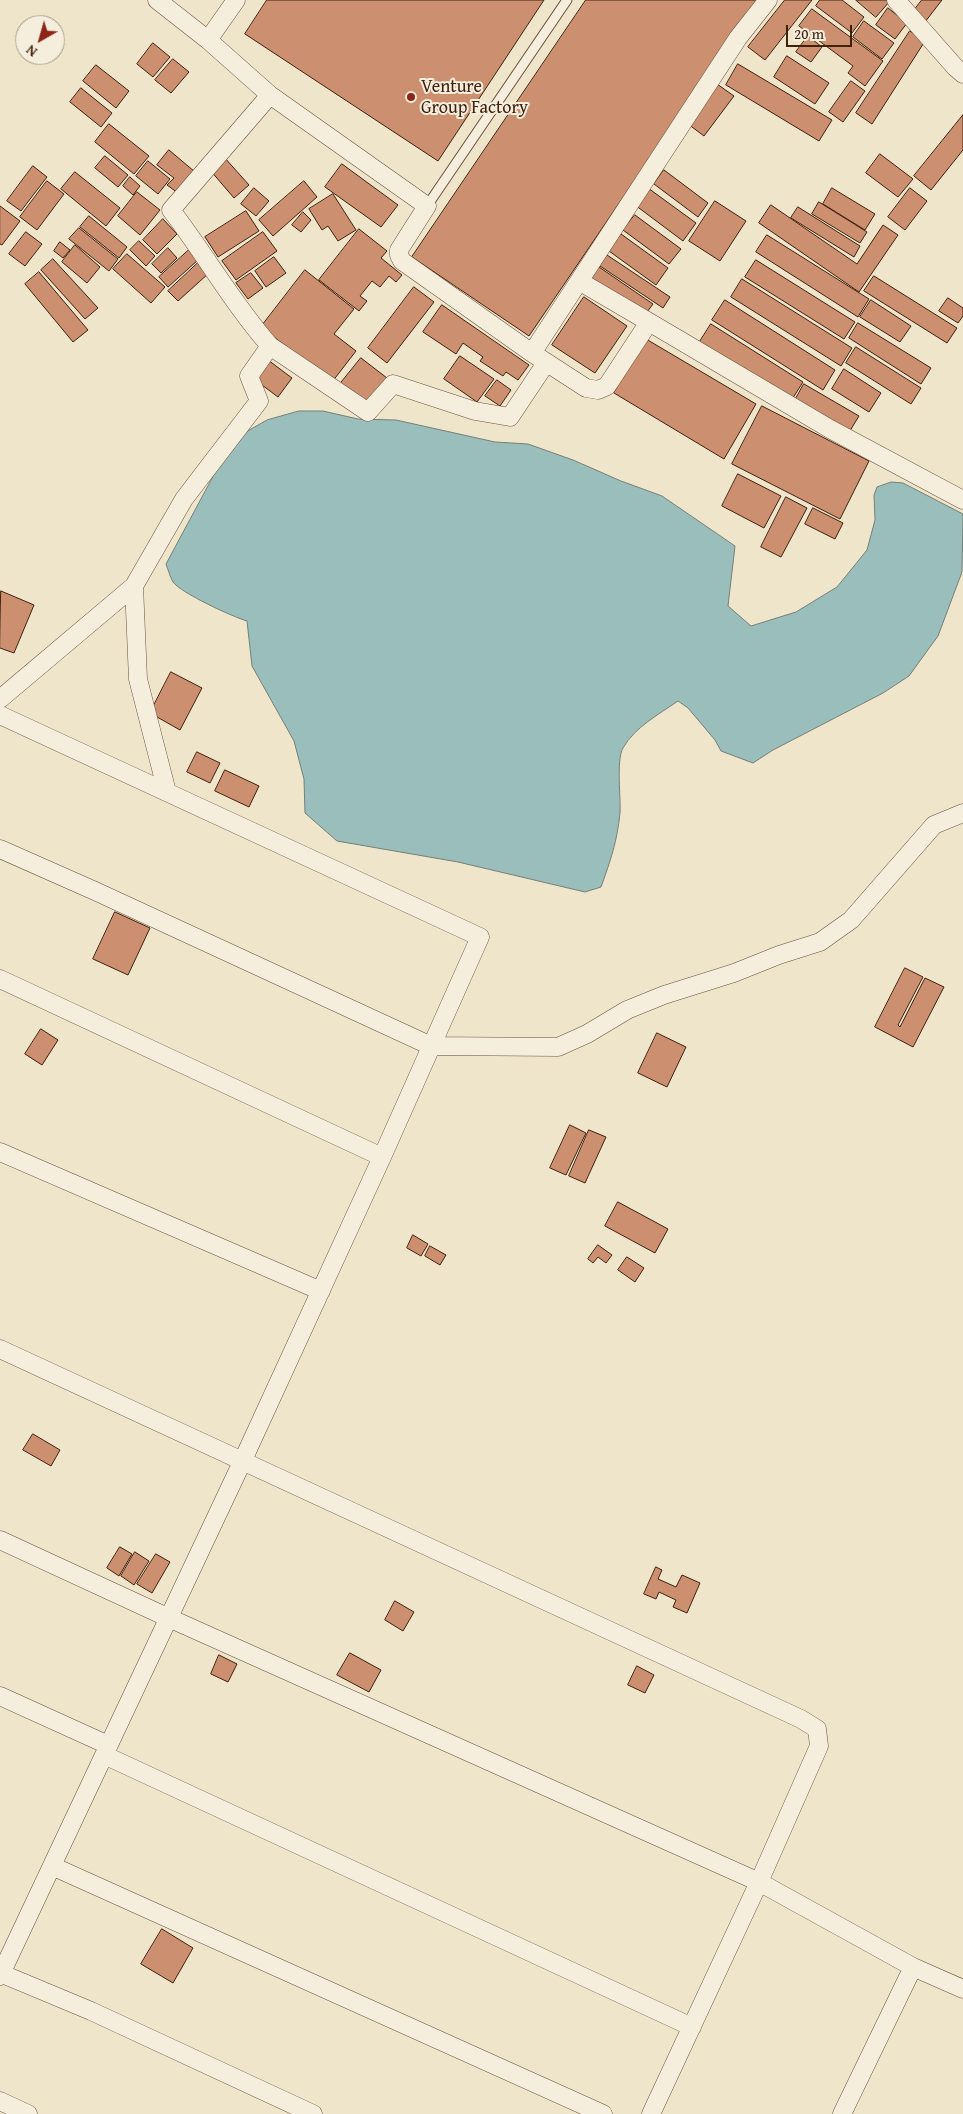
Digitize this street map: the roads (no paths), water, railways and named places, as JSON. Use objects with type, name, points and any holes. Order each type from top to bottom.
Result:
[{"type":"street","points":[[157,0],[208,40],[270,95],[427,206],[399,250],[402,261],[539,358],[586,388],[598,390],[607,386],[649,322]]},
{"type":"street","points":[[208,40],[236,0]]},
{"type":"street","points":[[270,95],[171,210],[198,244],[256,330],[270,346],[368,412],[393,384],[475,411],[510,417],[579,280],[738,38],[768,0]]},
{"type":"street","points":[[896,0],[963,74]]},
{"type":"street","points":[[579,280],[830,429],[963,500]]},
{"type":"street","points":[[0,699],[134,586],[184,499],[259,401],[249,376],[270,346]]},
{"type":"street","points":[[134,586],[138,679],[167,792]]},
{"type":"street","points":[[0,716],[480,937],[321,1291],[0,1974],[91,2011],[313,2114]]},
{"type":"street","points":[[0,849],[431,1046],[558,1048],[587,1034],[627,1010],[664,995],[734,974],[779,955],[820,942],[851,920],[934,825],[963,813]]},
{"type":"street","points":[[0,979],[382,1157]]},
{"type":"street","points":[[0,1152],[321,1291]]},
{"type":"street","points":[[0,1349],[801,1719],[817,1729],[820,1746],[760,1882],[650,2114]]},
{"type":"street","points":[[0,1540],[168,1618],[760,1882],[913,1967],[963,1989]]},
{"type":"street","points":[[0,1696],[106,1750],[692,2027]]},
{"type":"street","points":[[52,1866],[602,2114]]},
{"type":"street","points":[[842,2114],[913,1967]]},
{"type":"street","points":[[0,2101],[28,2114]]},
{"type":"lane","points":[[427,206],[544,37],[567,0]]},
{"type":"water","points":[[299,411],[323,411],[358,419],[396,420],[495,442],[528,444],[662,496],[735,546],[728,606],[751,626],[796,612],[837,587],[867,550],[875,520],[874,495],[877,487],[891,482],[903,483],[963,514],[962,572],[938,636],[909,676],[883,693],[773,750],[753,763],[721,751],[715,740],[688,708],[678,701],[640,728],[628,741],[621,754],[619,770],[619,823],[613,850],[601,887],[585,892],[458,862],[337,841],[305,813],[304,779],[294,741],[252,666],[247,621],[208,604],[178,587],[173,582],[166,564],[217,469],[244,433],[267,420]]},
{"type":"place","name":"Venture Group Factory","points":[[411,97]]}]
